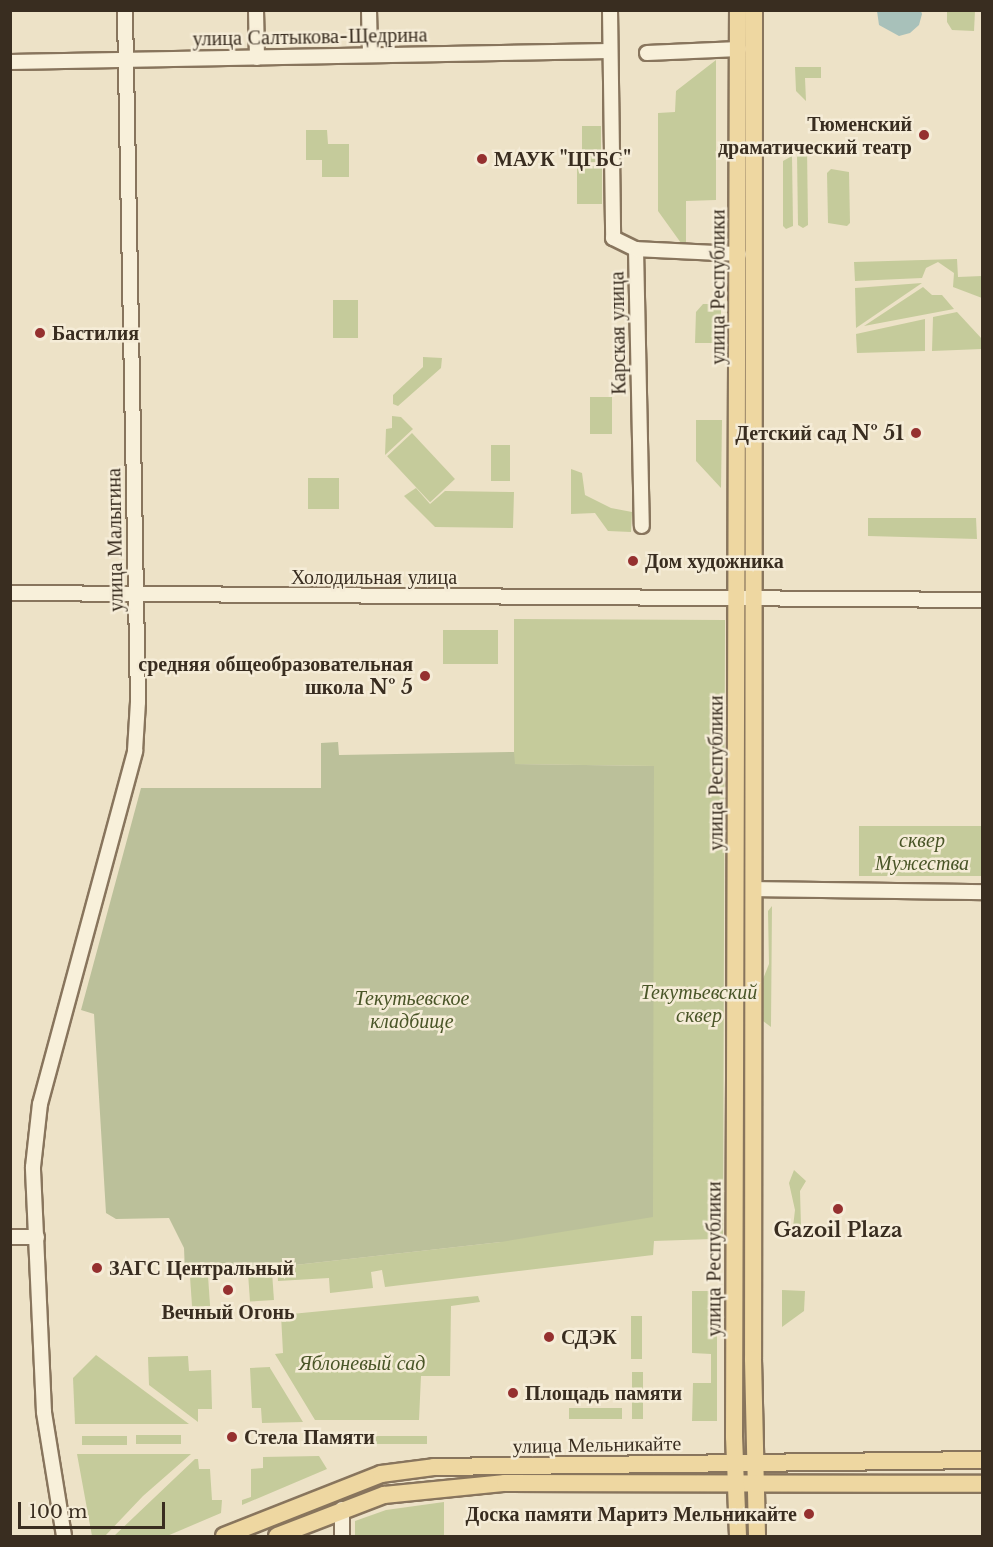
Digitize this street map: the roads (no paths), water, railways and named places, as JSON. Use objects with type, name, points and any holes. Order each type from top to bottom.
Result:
[{"type":"main road","name":"улица Республики","points":[[738,10],[739,254],[755,889],[757,1536]]},
{"type":"main road","name":"улица Республики","points":[[738,1536],[736,1465],[754,10]]},
{"type":"main road","name":"улица Мельникайте","points":[[224,1536],[381,1474],[434,1467],[736,1465],[982,1460]]},
{"type":"main road","name":"улица Мельникайте","points":[[277,1536],[342,1509],[384,1495],[505,1483],[982,1484]]},
{"type":"street","name":"улица Малыгина","points":[[36,1233],[34,1146],[47,1080],[135,751],[138,702],[125,10]]},
{"type":"street","points":[[256,10],[256,58]]},
{"type":"street","points":[[369,10],[370,55]]},
{"type":"street","name":"Карская улица","points":[[610,10],[613,238],[636,249],[642,526]]},
{"type":"street","points":[[647,53],[739,49]]},
{"type":"street","name":"улица Салтыкова-Щедрина","points":[[10,62],[610,51]]},
{"type":"street","points":[[636,249],[739,254]]},
{"type":"street","name":"Холодильная улица","points":[[10,593],[982,600]]},
{"type":"street","points":[[755,889],[982,892]]},
{"type":"street","points":[[10,1237],[36,1233],[44,1412],[64,1536]]},
{"type":"street","points":[[342,1509],[342,1536]]},
{"type":"water","points":[[877,11],[921,11],[922,14],[919,25],[910,33],[899,36],[879,25]]},
{"type":"place","name":"Тюменский драматический театр","points":[[924,135]]},
{"type":"place","name":"МАУК \"ЦГБС\"","points":[[482,159]]},
{"type":"place","name":"Бастилия","points":[[40,333]]},
{"type":"place","name":"Детский сад № 51","points":[[916,433]]},
{"type":"place","name":"Дом художника","points":[[633,561]]},
{"type":"place","name":"средняя общеобразовательная школа № 5","points":[[425,676]]},
{"type":"place","name":"Gazoil Plaza","points":[[838,1209]]},
{"type":"place","name":"ЗАГС Центральный","points":[[97,1268]]},
{"type":"place","name":"Вечный Огонь","points":[[228,1290]]},
{"type":"place","name":"СДЭК","points":[[549,1337]]},
{"type":"place","name":"Площадь памяти","points":[[513,1393]]},
{"type":"place","name":"Стела Памяти","points":[[232,1437]]},
{"type":"place","name":"Доска памяти Маритэ Мельникайте","points":[[809,1514]]},
{"type":"park label","name":"сквер Мужества","points":[[922,852]]},
{"type":"park label","name":"Текутьевский сквер","points":[[699,1004]]},
{"type":"park label","name":"Текутьевское кладбище","points":[[412,1010]]},
{"type":"park label","name":"Яблоневый сад","points":[[362,1363]]}]
